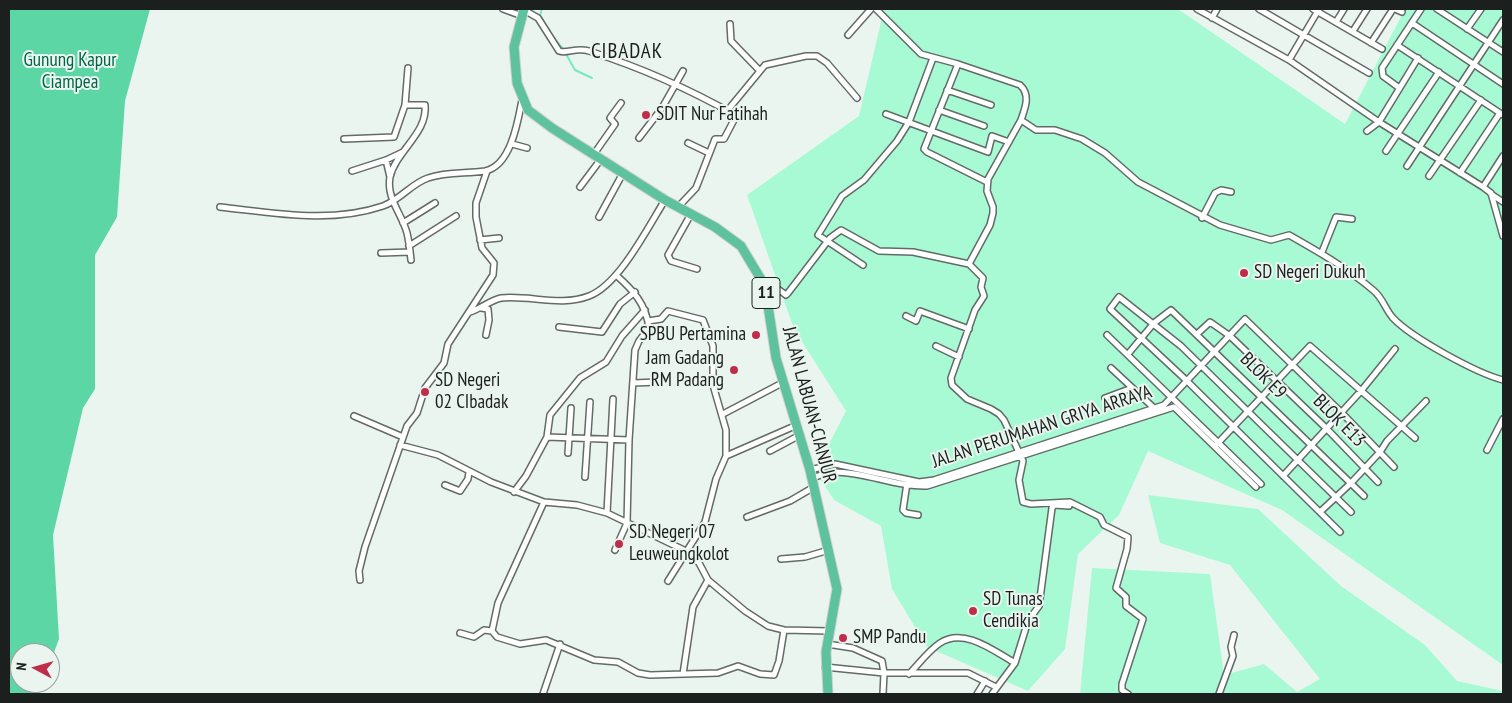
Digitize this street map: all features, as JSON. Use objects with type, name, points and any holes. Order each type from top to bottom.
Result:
[{"type":"highway","name":"JALAN LABUAN-CIANJUR","points":[[523,12],[514,47],[517,83],[528,110],[665,200],[678,206],[741,246],[765,286],[772,341],[812,478],[830,550],[837,589],[827,644],[825,667],[826,693]]},
{"type":"street","points":[[503,9],[535,15],[556,47],[565,52],[581,48],[627,63],[735,115],[724,139],[715,139],[696,188],[678,206]]},
{"type":"street","points":[[848,35],[871,9]]},
{"type":"street","points":[[876,9],[905,36],[917,52],[1014,82],[1024,89],[1027,100],[1021,120],[987,182],[993,213],[990,225],[969,264]]},
{"type":"street","points":[[1197,9],[1289,60],[1379,122],[1503,202]]},
{"type":"street","points":[[1212,18],[1217,9]]},
{"type":"street","points":[[1259,9],[1369,73]]},
{"type":"street","points":[[1336,22],[1344,9]]},
{"type":"street","points":[[1353,31],[1367,9]]},
{"type":"street","points":[[1371,43],[1394,9],[1402,12]]},
{"type":"street","points":[[1398,88],[1386,79],[1382,72],[1397,44],[1421,9]]},
{"type":"street","points":[[1438,9],[1503,52]]},
{"type":"street","points":[[1448,15],[1452,9]]},
{"type":"street","points":[[1467,29],[1481,9]]},
{"type":"street","points":[[1289,60],[1316,10],[1382,49]]},
{"type":"street","points":[[1407,166],[1503,20]]},
{"type":"street","points":[[1412,22],[1503,84]]},
{"type":"street","points":[[730,24],[730,41],[760,70]]},
{"type":"street","points":[[1397,44],[1502,114],[1460,173]]},
{"type":"street","points":[[727,111],[765,65],[806,56],[817,56],[827,63],[857,98]]},
{"type":"street","points":[[863,265],[818,235],[838,202],[849,189],[864,180],[892,148],[909,122],[933,58]]},
{"type":"street","points":[[1367,131],[1379,122],[1418,58]]},
{"type":"street","points":[[958,64],[930,130],[925,151],[987,182]]},
{"type":"street","points":[[344,139],[394,137],[405,104],[408,68]]},
{"type":"street","points":[[639,138],[662,108],[683,71]]},
{"type":"street","points":[[1386,151],[1439,72]]},
{"type":"street","points":[[947,90],[990,105]]},
{"type":"street","points":[[360,580],[359,571],[365,546],[407,426],[417,412],[425,388],[444,363],[448,344],[492,280],[494,263],[482,248],[476,203],[487,171],[502,159],[512,144],[522,99]]},
{"type":"street","points":[[1428,176],[1481,100]]},
{"type":"street","points":[[580,187],[616,124],[610,118],[621,103]]},
{"type":"street","points":[[390,177],[395,165],[422,125],[426,109],[425,105],[405,104]]},
{"type":"street","points":[[939,110],[984,126]]},
{"type":"street","points":[[886,114],[988,152],[992,136],[1009,142]]},
{"type":"street","points":[[1021,120],[1036,130],[1055,130],[1089,142],[1105,153],[1138,182],[1202,218],[1271,240],[1290,235],[1322,252],[1376,292],[1385,303],[1390,314],[1400,324],[1469,365],[1503,380]]},
{"type":"street","points":[[688,143],[709,153]]},
{"type":"street","points":[[512,144],[527,148]]},
{"type":"street","points":[[352,171],[386,160],[406,150]]},
{"type":"street","points":[[1482,187],[1503,157]]},
{"type":"street","points":[[386,160],[390,177],[389,190],[403,223],[411,260]]},
{"type":"street","points":[[220,207],[310,217],[350,214],[393,201],[426,178],[450,172],[487,171]]},
{"type":"street","points":[[599,217],[623,173]]},
{"type":"street","points":[[1202,218],[1215,193],[1221,190],[1231,192]]},
{"type":"street","points":[[1491,194],[1503,236]]},
{"type":"street","points":[[469,312],[500,298],[549,302],[582,298],[597,292],[616,275],[665,200]]},
{"type":"street","points":[[403,223],[435,203]]},
{"type":"street","points":[[691,214],[668,254],[671,261],[697,269]]},
{"type":"street","points":[[381,253],[410,249],[456,216]]},
{"type":"street","points":[[1322,252],[1336,217],[1352,219]]},
{"type":"street","points":[[765,286],[774,287],[788,294],[826,242],[841,230],[879,251],[913,252],[969,264],[983,278],[981,287],[984,296],[976,310],[951,378],[952,385],[967,399],[1000,414],[1019,454],[1023,467],[1019,480],[1026,504],[1070,502],[1100,517],[1104,525],[1128,536],[1127,549],[1116,588],[1126,597],[1126,606],[1143,619],[1122,684],[1122,690],[1128,694]]},
{"type":"street","points":[[480,240],[499,238]]},
{"type":"street","points":[[615,550],[628,523],[629,440],[635,350],[639,341],[647,332],[648,321],[635,292],[616,275]]},
{"type":"street","points":[[560,327],[602,332],[620,304],[635,292]]},
{"type":"street","points":[[1340,532],[1186,380],[1110,309],[1119,297],[1154,323],[1200,365],[1351,512]]},
{"type":"street","points":[[481,308],[488,309],[489,316],[486,335]]},
{"type":"street","points":[[514,492],[526,476],[547,436],[550,415],[580,378],[606,362],[622,336],[644,310]]},
{"type":"street","name":"BLOK E9","points":[[1154,323],[1171,310],[1364,496]]},
{"type":"street","points":[[648,321],[661,319],[668,311],[703,320],[713,346],[713,385],[723,414],[726,456],[716,480],[705,522],[668,581]]},
{"type":"street","points":[[906,316],[916,321],[920,311],[969,329]]},
{"type":"street","name":"JALAN PERUMAHAN GRIYA ARRAYA","points":[[747,517],[790,501],[812,478],[832,472],[907,482],[946,477],[1019,454],[1056,439],[1155,410],[1164,405],[1245,319],[1292,365]]},
{"type":"street","name":"BLOK E13","points":[[1197,334],[1210,322],[1230,336],[1327,429],[1378,482]]},
{"type":"street","points":[[1128,354],[1154,323]]},
{"type":"street","points":[[1019,454],[1064,442],[1155,410],[1174,407],[1258,486],[1107,335]]},
{"type":"street","points":[[936,346],[959,357]]},
{"type":"street","points":[[1217,444],[1310,346],[1415,438]]},
{"type":"street","points":[[1283,476],[1361,391],[1395,350]]},
{"type":"street","points":[[1292,365],[1394,467]]},
{"type":"street","points":[[1111,368],[1155,410]]},
{"type":"street","points":[[633,383],[658,382]]},
{"type":"street","points":[[723,414],[784,382]]},
{"type":"street","points":[[1105,398],[1132,388]]},
{"type":"street","points":[[607,513],[613,399]]},
{"type":"street","points":[[1320,512],[1351,483],[1380,452],[1400,426],[1426,401]]},
{"type":"street","points":[[585,477],[590,402]]},
{"type":"street","points":[[568,453],[570,408]]},
{"type":"street","points":[[354,416],[403,437]]},
{"type":"street","points":[[1487,450],[1503,419]]},
{"type":"street","points":[[1099,429],[1106,423]]},
{"type":"street","points":[[726,456],[797,425]]},
{"type":"street","points":[[770,451],[800,435]]},
{"type":"street","points":[[547,436],[629,440]]},
{"type":"street","points":[[1056,439],[1064,442]]},
{"type":"street","points":[[400,445],[438,455],[469,472],[514,492],[544,502],[577,506],[607,513],[686,551],[699,563],[708,580],[751,615],[768,626],[784,630],[829,631]]},
{"type":"street","points":[[445,485],[460,492],[468,480],[469,472]]},
{"type":"street","points":[[907,482],[903,510],[906,513],[918,515]]},
{"type":"street","points":[[544,502],[498,602],[492,631],[496,637],[520,644],[546,640],[560,644],[594,660],[618,662],[638,672],[718,673],[738,666],[760,674],[774,676],[779,661],[784,630]]},
{"type":"street","points":[[992,694],[1015,663],[1028,621],[1042,596],[1052,508],[1054,505],[1069,506]]},
{"type":"street","points":[[781,559],[805,557],[830,550]]},
{"type":"street","points":[[683,674],[693,607],[708,580]]},
{"type":"street","points":[[460,633],[474,636],[484,630],[492,631]]},
{"type":"street","points":[[1219,694],[1233,656],[1231,647],[1234,635]]},
{"type":"street","points":[[910,674],[938,644],[955,639],[967,639],[980,644],[1015,663]]},
{"type":"street","points":[[543,694],[560,644]]},
{"type":"street","points":[[827,644],[853,648],[882,660],[884,673],[883,694]]},
{"type":"street","points":[[825,667],[884,673],[968,673],[996,687]]},
{"type":"street","points":[[978,694],[985,681]]},
{"type":"green space","name":"Gunung Kapur Ciampea","points":[[9,9],[150,9],[125,101],[117,217],[95,255],[95,389],[83,408],[53,535],[59,639],[58,643],[10,643],[10,693],[39,693],[9,694]]},
{"type":"green space","points":[[884,9],[1178,9],[1345,124],[1405,9],[1503,9],[1503,665],[1282,510],[1148,451],[1119,515],[1078,554],[1065,649],[1028,691],[927,647],[892,589],[881,526],[834,500],[815,471],[846,411],[794,329],[747,195],[859,116]]},
{"type":"green space","points":[[1148,495],[1258,509],[1341,586],[1425,645],[1457,681],[1503,691],[1503,694],[1080,694],[1092,568],[1210,574],[1224,675],[1264,664],[1297,692],[1320,679],[1230,565],[1160,543]]},
{"type":"waterway","points":[[542,9],[540,15],[550,32]]},
{"type":"waterway","points":[[552,36],[564,50]]},
{"type":"waterway","points":[[566,54],[575,70],[592,78]]},
{"type":"place","name":"SDIT Nur Fatihah","points":[[646,115]]},
{"type":"place","name":"SD Negeri Dukuh","points":[[1244,273]]},
{"type":"place","name":"SPBU Pertamina","points":[[756,335]]},
{"type":"place","name":"Jam Gadang RM Padang","points":[[734,370]]},
{"type":"place","name":"SD Negeri 02 CIbadak","points":[[425,392]]},
{"type":"place","name":"SD Negeri 07 Leuweungkolot","points":[[619,544]]},
{"type":"place","name":"SD Tunas Cendikia","points":[[973,611]]},
{"type":"place","name":"SMP Pandu","points":[[843,638]]},
{"type":"district","name":"CIBADAK","points":[[627,52]]}]
